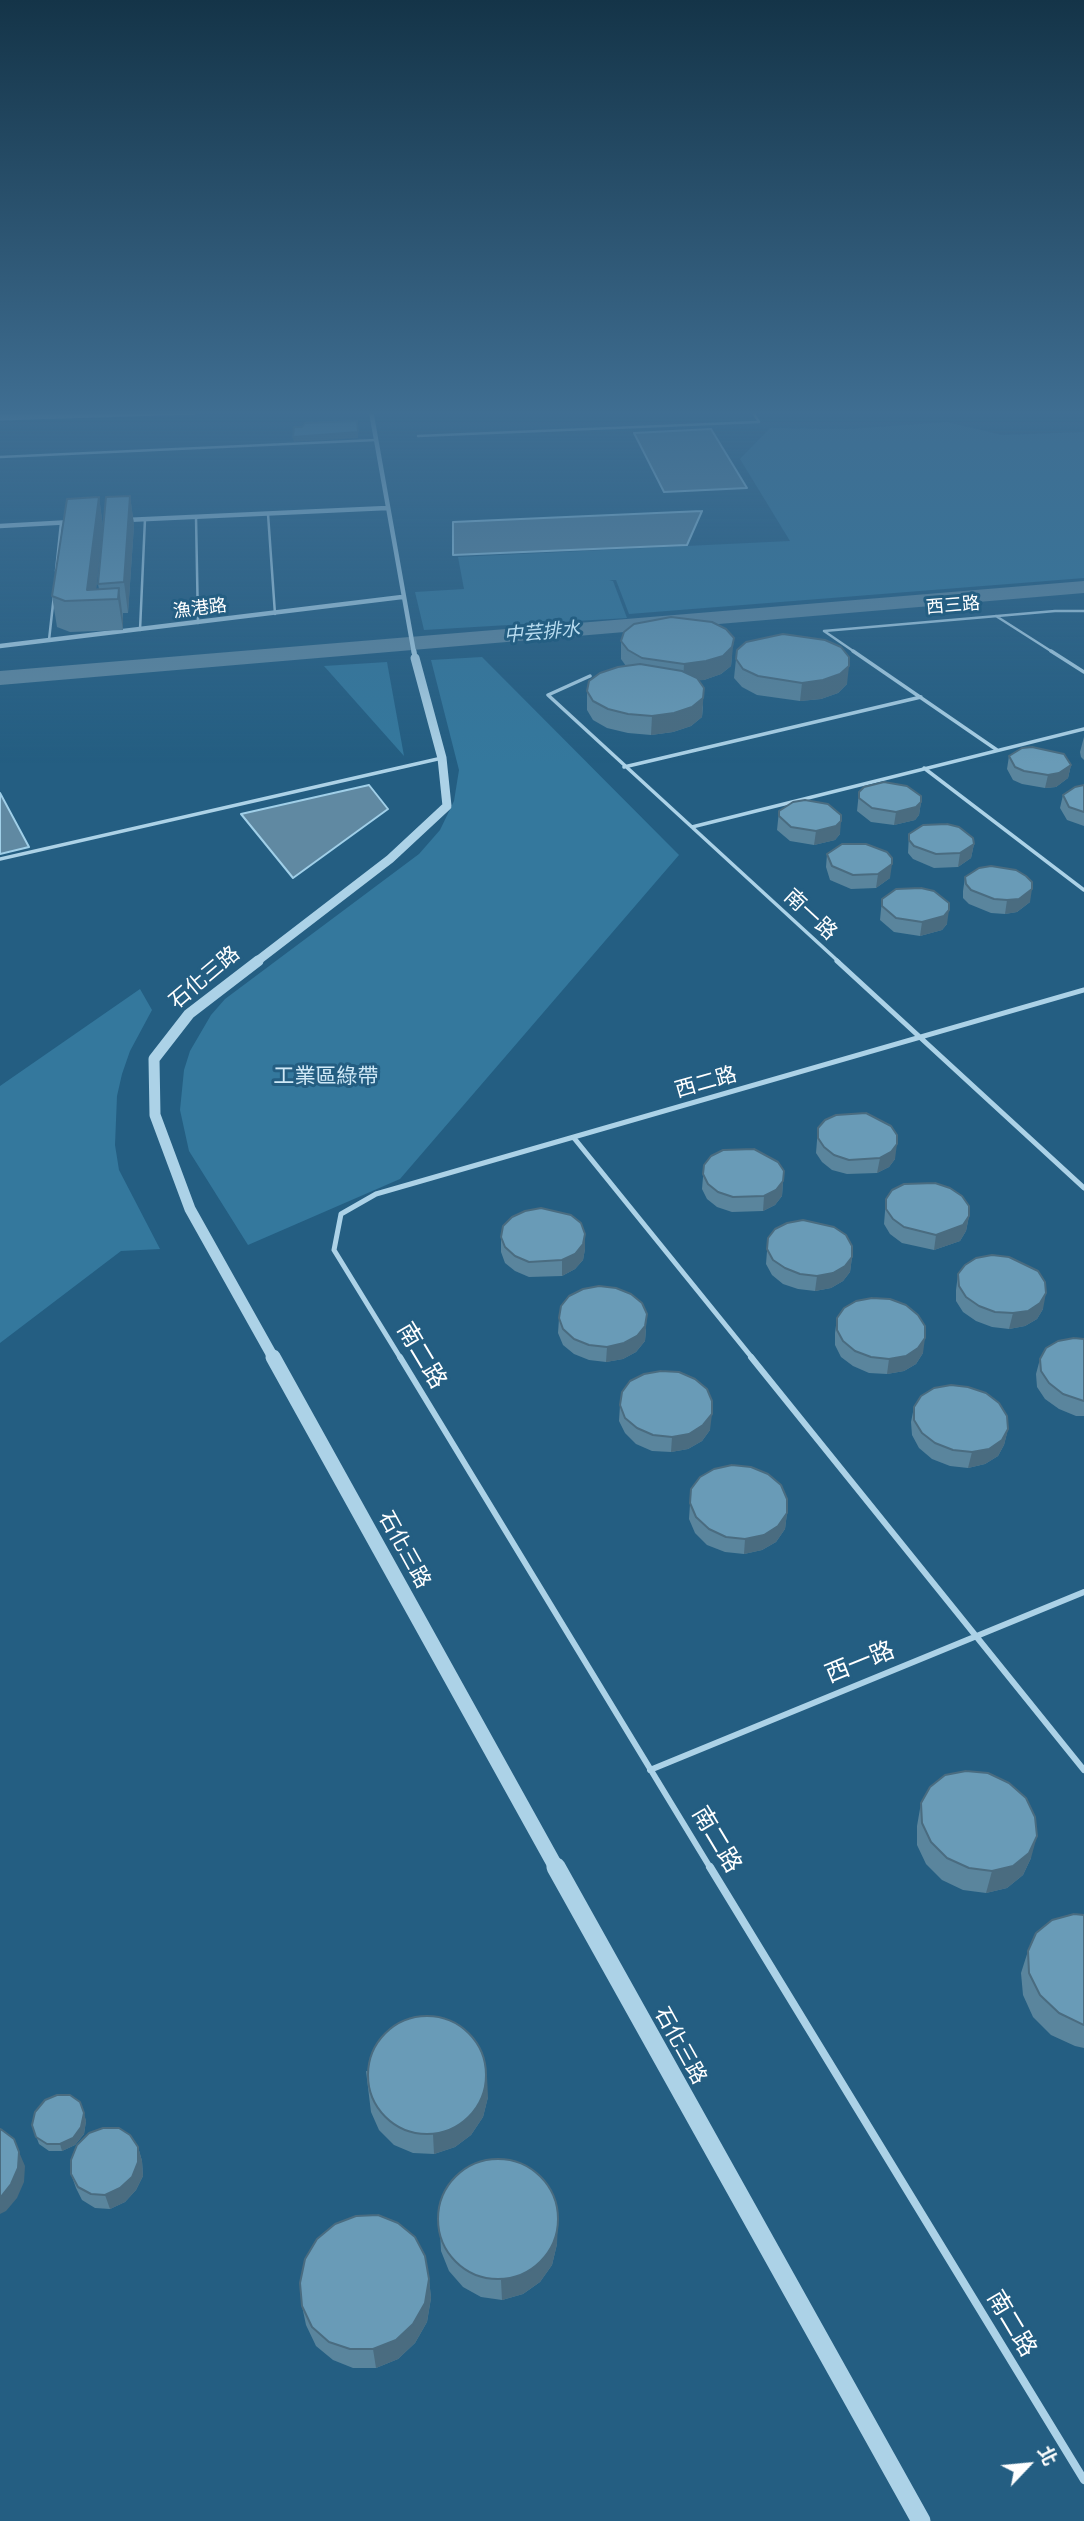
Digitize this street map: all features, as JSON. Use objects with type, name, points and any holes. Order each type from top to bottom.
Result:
[{"type":"street","points":[[390,529],[415,658]]},
{"type":"street","name":"漁港路","points":[[0,646],[402,597]]},
{"type":"street","name":"石化三路","points":[[415,658],[442,758],[447,806],[390,859],[189,1014],[154,1059],[155,1115],[190,1209],[921,2521]]},
{"type":"lane","points":[[56,575],[60,529]]},
{"type":"lane","points":[[140,630],[145,529]]},
{"type":"lane","points":[[196,529],[198,623]]},
{"type":"lane","points":[[269,529],[275,614]]},
{"type":"lane","points":[[49,640],[54,588]]},
{"type":"lane","name":"西三路","points":[[921,697],[824,631],[1084,611]]},
{"type":"lane","points":[[996,616],[1084,672]]},
{"type":"lane","points":[[1077,667],[1084,665]]},
{"type":"lane","name":"南一路","points":[[590,676],[548,695],[1084,1188]]},
{"type":"lane","points":[[624,767],[921,697],[997,750]]},
{"type":"lane","points":[[692,827],[1084,729]]},
{"type":"lane","points":[[0,859],[442,758]]},
{"type":"lane","points":[[924,768],[1084,890]]},
{"type":"lane","name":"西二路","points":[[341,1214],[376,1194],[1084,990]]},
{"type":"lane","points":[[575,1138],[1084,1770]]},
{"type":"lane","name":"南二路","points":[[341,1214],[334,1250],[1084,2480]]},
{"type":"lane","name":"西一路","points":[[650,1770],[1084,1592]]},
{"type":"green space","points":[[782,529],[1084,529],[1084,578],[629,614],[616,580],[609,580],[613,581],[627,618],[424,630],[415,592],[464,589],[458,557],[790,541]]},
{"type":"green space","name":"工業區綠帶","points":[[482,657],[679,855],[400,1179],[248,1245],[189,1151],[180,1110],[184,1070],[190,1051],[211,1015],[225,999],[419,854],[440,830],[454,801],[459,770],[431,660]]},
{"type":"green space","points":[[387,662],[404,756],[324,666]]},
{"type":"green space","points":[[140,989],[152,1010],[130,1051],[122,1074],[117,1096],[115,1145],[119,1170],[160,1249],[121,1251],[0,1343],[0,1086]]},
{"type":"shaded area","points":[[453,529],[694,529],[687,545],[453,555]]},
{"type":"shaded area","points":[[369,785],[388,809],[293,878],[241,814]]},
{"type":"shaded area","points":[[0,793],[29,847],[0,854]]},
{"type":"building","points":[[62,529],[95,529],[87,590],[119,588],[118,599],[65,601],[52,596]]},
{"type":"building","points":[[103,529],[128,529],[124,582],[98,584]]},
{"type":"building","points":[[671,617],[712,622],[726,629],[734,638],[732,647],[723,656],[684,664],[642,658],[628,650],[621,641],[624,632],[634,624]]},
{"type":"building","points":[[783,634],[825,640],[841,647],[849,657],[849,666],[840,674],[802,683],[758,676],[743,669],[736,659],[737,650],[746,642]]},
{"type":"building","points":[[640,664],[682,671],[697,678],[704,688],[703,698],[692,707],[652,716],[608,709],[593,701],[587,691],[589,681],[600,673],[618,667]]},
{"type":"building","points":[[1032,747],[1064,754],[1071,765],[1059,773],[1048,775],[1015,767],[1009,756],[1022,748]]},
{"type":"building","points":[[884,782],[907,786],[921,796],[921,802],[916,807],[896,812],[872,808],[859,798],[859,792],[864,787]]},
{"type":"building","points":[[1084,785],[1084,812],[1069,807],[1063,795]]},
{"type":"building","points":[[805,800],[828,804],[841,815],[841,821],[836,826],[816,831],[791,827],[779,816],[779,811],[793,802]]},
{"type":"building","points":[[947,824],[959,827],[973,838],[974,844],[960,853],[936,854],[914,846],[909,840],[909,834],[923,825]]},
{"type":"building","points":[[842,844],[866,844],[887,852],[892,858],[892,864],[878,874],[853,875],[832,866],[827,854]]},
{"type":"building","points":[[991,866],[1016,870],[1032,882],[1032,889],[1019,899],[1007,900],[994,899],[971,890],[965,877],[979,868]]},
{"type":"building","points":[[921,888],[934,891],[949,903],[949,910],[944,916],[922,922],[896,918],[882,906],[882,899],[896,889]]},
{"type":"building","points":[[866,1113],[891,1126],[897,1135],[897,1144],[891,1152],[880,1158],[849,1160],[834,1155],[818,1138],[818,1128],[825,1120],[836,1115]]},
{"type":"building","points":[[754,1149],[778,1162],[784,1171],[783,1181],[776,1190],[764,1196],[733,1197],[718,1192],[708,1184],[703,1174],[704,1165],[711,1156],[723,1150]]},
{"type":"building","points":[[935,1183],[962,1196],[969,1206],[969,1216],[963,1225],[936,1235],[904,1227],[893,1219],[886,1209],[886,1199],[892,1190],[904,1184]]},
{"type":"building","points":[[541,1208],[571,1215],[581,1223],[585,1234],[583,1244],[575,1254],[562,1260],[529,1262],[515,1256],[505,1247],[501,1237],[503,1226],[512,1217]]},
{"type":"building","points":[[803,1220],[834,1227],[846,1235],[852,1246],[852,1257],[845,1266],[833,1273],[817,1276],[800,1274],[773,1260],[767,1249],[768,1238],[775,1229]]},
{"type":"building","points":[[992,1255],[1009,1257],[1038,1271],[1045,1282],[1046,1293],[1040,1303],[1028,1311],[995,1312],[966,1297],[959,1286],[958,1274],[976,1258]]},
{"type":"building","points":[[599,1286],[616,1288],[631,1294],[642,1303],[647,1314],[645,1326],[637,1336],[607,1347],[589,1345],[574,1339],[563,1329],[559,1318],[561,1306],[569,1296],[583,1289]]},
{"type":"building","points":[[890,1299],[906,1305],[918,1315],[925,1326],[925,1338],[918,1348],[906,1356],[889,1359],[871,1357],[855,1351],[843,1341],[837,1330],[837,1318],[844,1308],[856,1301]]},
{"type":"building","points":[[1084,1339],[1084,1401],[1063,1394],[1049,1383],[1041,1371],[1040,1359],[1046,1348],[1058,1341]]},
{"type":"building","points":[[679,1372],[695,1379],[707,1389],[712,1401],[712,1414],[703,1425],[689,1434],[672,1437],[653,1435],[637,1428],[625,1418],[620,1405],[622,1392],[630,1381],[644,1374]]},
{"type":"building","points":[[951,1385],[986,1393],[999,1403],[1007,1416],[1008,1429],[1002,1440],[989,1449],[972,1452],[953,1450],[935,1443],[922,1433],[914,1420],[914,1407],[921,1396],[934,1388]]},
{"type":"building","points":[[732,1465],[751,1467],[768,1474],[781,1485],[787,1499],[787,1513],[778,1526],[764,1535],[745,1539],[726,1537],[709,1529],[696,1517],[690,1503],[691,1489],[700,1477],[714,1469]]},
{"type":"building","points":[[966,1771],[988,1773],[1009,1783],[1026,1798],[1035,1817],[1037,1836],[1029,1853],[1013,1866],[992,1871],[969,1868],[947,1858],[931,1842],[922,1823],[921,1803],[930,1787],[945,1775]]},
{"type":"building","points":[[1074,1914],[1084,1915],[1084,2025],[1059,2013],[1040,1995],[1029,1973],[1028,1951],[1036,1933],[1052,1920]]},
{"type":"building","points":[[427,2016],[450,2020],[469,2033],[482,2052],[486,2075],[482,2098],[469,2117],[450,2130],[427,2134],[404,2130],[385,2117],[372,2098],[368,2075],[372,2052],[385,2033],[404,2020]]},
{"type":"building","points":[[57,2095],[70,2095],[80,2102],[84,2113],[81,2127],[73,2138],[60,2144],[47,2144],[36,2137],[32,2125],[35,2112],[45,2100]]},
{"type":"building","points":[[103,2128],[119,2128],[130,2135],[138,2147],[138,2162],[132,2177],[120,2188],[105,2195],[91,2194],[78,2187],[71,2174],[71,2160],[77,2145],[89,2133]]},
{"type":"building","points":[[0,2129],[14,2139],[19,2152],[18,2168],[11,2184],[0,2198]]},
{"type":"building","points":[[498,2159],[521,2164],[540,2177],[553,2196],[558,2219],[553,2242],[540,2261],[521,2274],[498,2279],[475,2274],[456,2261],[443,2242],[438,2219],[443,2196],[456,2177],[475,2164]]},
{"type":"building","points":[[378,2215],[398,2223],[415,2237],[425,2256],[429,2279],[425,2303],[413,2324],[396,2340],[373,2349],[350,2349],[329,2342],[312,2327],[302,2306],[300,2283],[305,2259],[317,2239],[335,2224],[356,2216]]},
{"type":"waterway","name":"中芸排水","points":[[0,678],[1084,587]]}]
